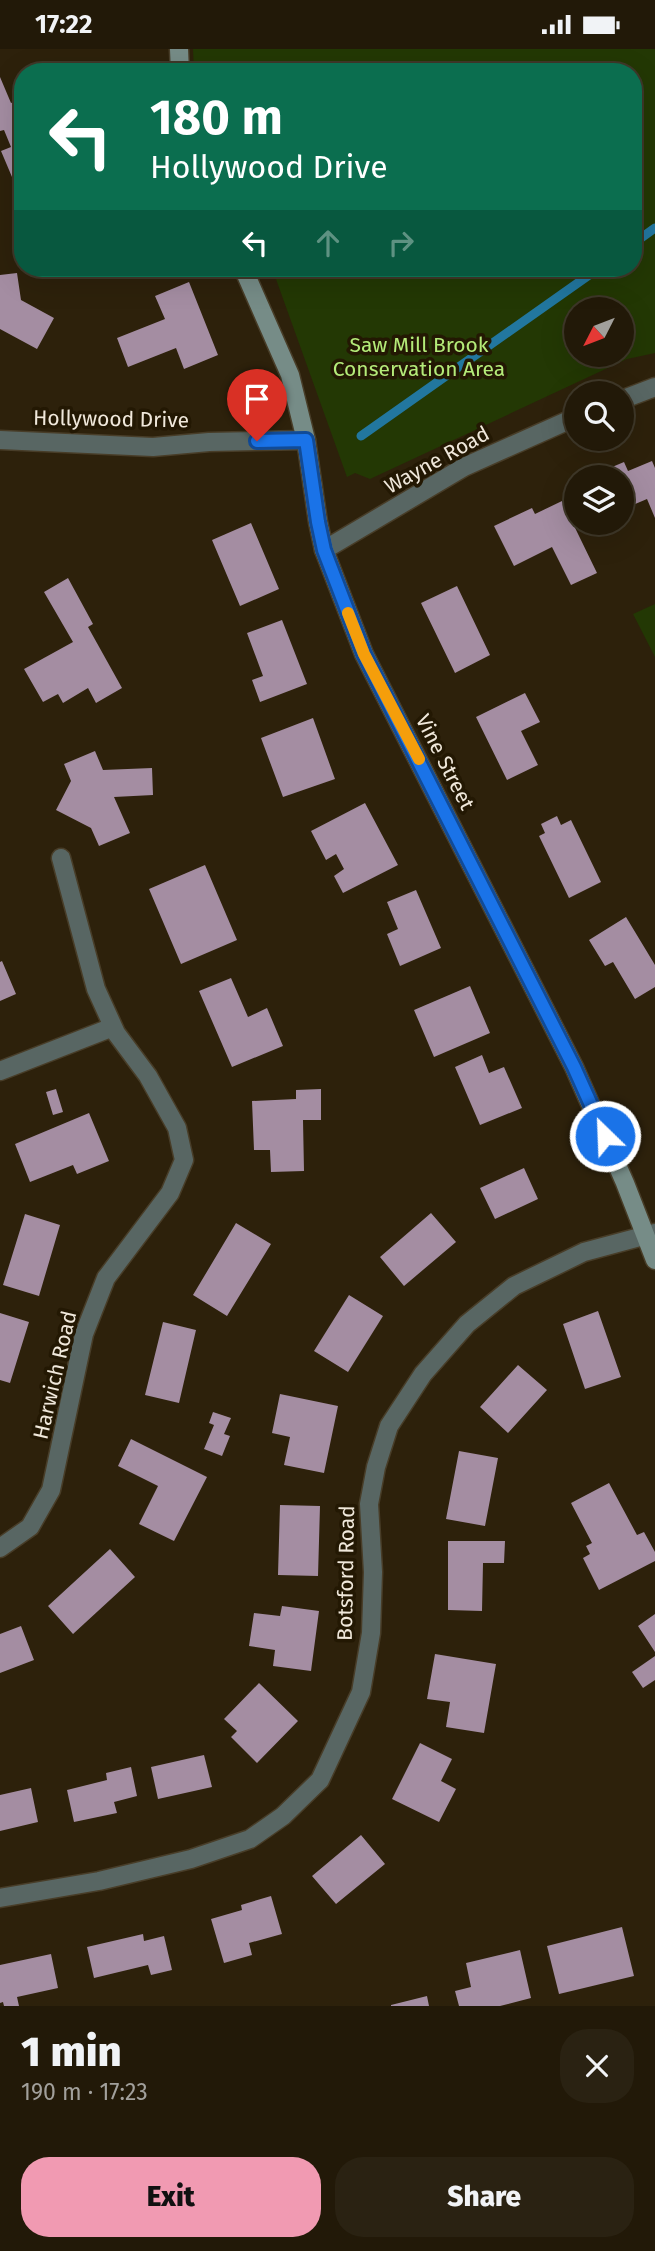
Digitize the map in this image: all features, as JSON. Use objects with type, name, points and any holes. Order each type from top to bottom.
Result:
[{"type":"street","name":"Vine Street","points":[[247,277],[290,375],[306,440],[324,550],[364,654],[574,1067],[651,1235],[655,1260]]},
{"type":"street","points":[[634,395],[655,387]]},
{"type":"street","name":"Wayne Road","points":[[324,550],[464,467],[564,422]]},
{"type":"street","name":"Hollywood Drive","points":[[0,440],[153,447],[209,442],[306,440]]},
{"type":"street","name":"Harwich Road","points":[[0,1548],[30,1527],[51,1490],[84,1334],[106,1278],[170,1193],[184,1160],[177,1128],[148,1076],[113,1027],[96,989],[61,858]]},
{"type":"street","points":[[0,1071],[113,1027]]},
{"type":"street","name":"Botsford Road","points":[[0,1898],[99,1881],[177,1862],[250,1839],[283,1816],[320,1780],[361,1692],[371,1633],[373,1572],[369,1504],[376,1467],[389,1426],[423,1374],[467,1324],[514,1286],[584,1252],[651,1235]]},
{"type":"green space","name":"Saw Mill Brook Conservation Area","points":[[193,49],[655,49],[655,353],[634,358],[634,297],[564,297],[564,367],[610,367],[580,381],[564,381],[564,388],[370,479],[355,473],[347,477],[275,277],[642,277],[642,63],[194,63]]},
{"type":"green space","points":[[655,604],[655,657],[633,614]]},
{"type":"building","points":[[0,77],[11,103],[14,102],[12,177],[1,151],[11,147],[4,130],[0,131]]},
{"type":"building","points":[[14,273],[14,277],[18,277],[21,300],[54,318],[37,349],[0,329],[0,275]]},
{"type":"building","points":[[189,282],[218,355],[184,369],[176,348],[128,367],[117,338],[165,319],[155,296]]},
{"type":"building","points":[[652,461],[655,468],[655,518],[647,499],[634,504],[634,468]]},
{"type":"building","points":[[562,501],[564,535],[579,535],[597,573],[571,585],[552,547],[514,566],[494,526],[532,508],[535,514]]},
{"type":"building","points":[[251,523],[279,589],[240,606],[212,540]]},
{"type":"building","points":[[68,578],[93,624],[88,627],[122,688],[96,703],[88,688],[63,703],[58,694],[43,702],[24,669],[73,642],[44,592]]},
{"type":"building","points":[[457,586],[490,655],[455,673],[421,603]]},
{"type":"building","points":[[282,620],[307,684],[260,702],[252,680],[263,676],[247,633]]},
{"type":"building","points":[[525,693],[540,722],[521,731],[538,765],[507,780],[476,717]]},
{"type":"building","points":[[313,718],[335,779],[283,797],[261,738]]},
{"type":"building","points":[[95,751],[103,770],[152,768],[153,795],[114,797],[130,833],[99,846],[91,828],[56,810],[71,781],[64,764]]},
{"type":"building","points":[[365,803],[398,865],[343,893],[334,876],[344,869],[336,854],[326,860],[311,831]]},
{"type":"building","points":[[557,816],[561,825],[571,820],[601,882],[569,898],[539,836],[545,833],[541,824]]},
{"type":"building","points":[[205,865],[237,940],[181,964],[149,889]]},
{"type":"building","points":[[416,890],[441,948],[400,966],[387,934],[398,929],[387,902]]},
{"type":"building","points":[[626,917],[655,965],[655,987],[635,999],[613,962],[605,966],[589,940]]},
{"type":"building","points":[[2,961],[16,994],[0,1001],[0,962]]},
{"type":"building","points":[[231,978],[248,1017],[267,1008],[283,1046],[232,1067],[199,991]]},
{"type":"building","points":[[470,986],[490,1033],[434,1057],[414,1010]]},
{"type":"building","points":[[482,1055],[489,1073],[504,1067],[522,1108],[480,1125],[455,1067]]},
{"type":"building","points":[[56,1089],[63,1112],[53,1115],[46,1092]]},
{"type":"building","points":[[321,1089],[321,1120],[303,1120],[304,1171],[271,1172],[270,1150],[254,1150],[252,1101],[296,1099],[296,1090]]},
{"type":"building","points":[[89,1113],[109,1161],[77,1174],[73,1165],[30,1182],[15,1144]]},
{"type":"building","points":[[524,1168],[538,1199],[495,1219],[480,1188]]},
{"type":"building","points":[[431,1213],[456,1242],[404,1286],[380,1257]]},
{"type":"building","points":[[25,1214],[60,1225],[39,1296],[3,1285]]},
{"type":"building","points":[[236,1223],[271,1244],[227,1316],[193,1295]]},
{"type":"building","points":[[349,1295],[383,1316],[348,1372],[314,1351]]},
{"type":"building","points":[[598,1311],[621,1377],[585,1389],[563,1324]]},
{"type":"building","points":[[0,1313],[29,1322],[10,1383],[0,1380]]},
{"type":"building","points":[[163,1322],[196,1330],[179,1403],[145,1395]]},
{"type":"building","points":[[518,1365],[547,1390],[508,1433],[480,1407]]},
{"type":"building","points":[[280,1394],[338,1406],[324,1473],[284,1465],[290,1437],[272,1433]]},
{"type":"building","points":[[213,1412],[231,1418],[224,1434],[230,1436],[222,1456],[204,1449],[214,1425],[209,1423]]},
{"type":"building","points":[[131,1439],[207,1477],[174,1541],[139,1524],[158,1486],[118,1466]]},
{"type":"building","points":[[459,1451],[498,1458],[485,1526],[446,1519]]},
{"type":"building","points":[[609,1483],[637,1535],[644,1532],[655,1552],[655,1561],[599,1590],[583,1558],[590,1554],[586,1546],[592,1543],[571,1503]]},
{"type":"building","points":[[280,1505],[320,1506],[318,1576],[278,1575]]},
{"type":"building","points":[[448,1541],[505,1541],[504,1563],[483,1563],[482,1611],[448,1610]]},
{"type":"building","points":[[110,1549],[135,1577],[73,1634],[48,1606]]},
{"type":"building","points":[[282,1606],[319,1611],[311,1671],[273,1666],[275,1650],[249,1646],[254,1613],[280,1616]]},
{"type":"building","points":[[655,1614],[655,1652],[638,1626]]},
{"type":"building","points":[[21,1626],[34,1660],[0,1673],[0,1634]]},
{"type":"building","points":[[435,1654],[496,1664],[484,1733],[446,1727],[450,1702],[427,1699]]},
{"type":"building","points":[[655,1656],[655,1680],[643,1688],[632,1672]]},
{"type":"building","points":[[259,1683],[298,1721],[257,1763],[231,1737],[237,1731],[224,1719]]},
{"type":"building","points":[[420,1743],[452,1759],[441,1781],[456,1789],[439,1822],[392,1799]]},
{"type":"building","points":[[204,1755],[212,1787],[158,1799],[151,1767]]},
{"type":"building","points":[[131,1767],[137,1796],[114,1802],[117,1813],[74,1822],[67,1790],[107,1780],[106,1773]]},
{"type":"building","points":[[31,1788],[38,1822],[0,1831],[0,1795]]},
{"type":"building","points":[[361,1835],[385,1864],[336,1904],[312,1876]]},
{"type":"building","points":[[271,1896],[282,1934],[249,1943],[252,1955],[224,1963],[211,1919],[242,1910],[241,1905]]},
{"type":"building","points":[[622,1927],[634,1976],[559,1994],[547,1946]]},
{"type":"building","points":[[143,1934],[144,1941],[164,1936],[172,1970],[151,1975],[148,1965],[94,1978],[87,1947]]},
{"type":"building","points":[[520,1950],[531,1998],[500,2006],[459,2006],[455,1991],[471,1987],[466,1963]]},
{"type":"building","points":[[51,1954],[58,1988],[17,1997],[19,2006],[4,2006],[3,2002],[0,2003],[0,1965]]},
{"type":"building","points":[[427,1996],[429,2006],[391,2006],[391,2005]]},
{"type":"waterway","points":[[642,237],[655,228]]},
{"type":"waterway","points":[[361,436],[586,277]]},
{"type":"slow traffic","points":[[348,613],[364,654],[419,759]]},
{"type":"route","points":[[257,441],[306,440],[324,550],[364,654],[574,1067],[605,1136]]}]
